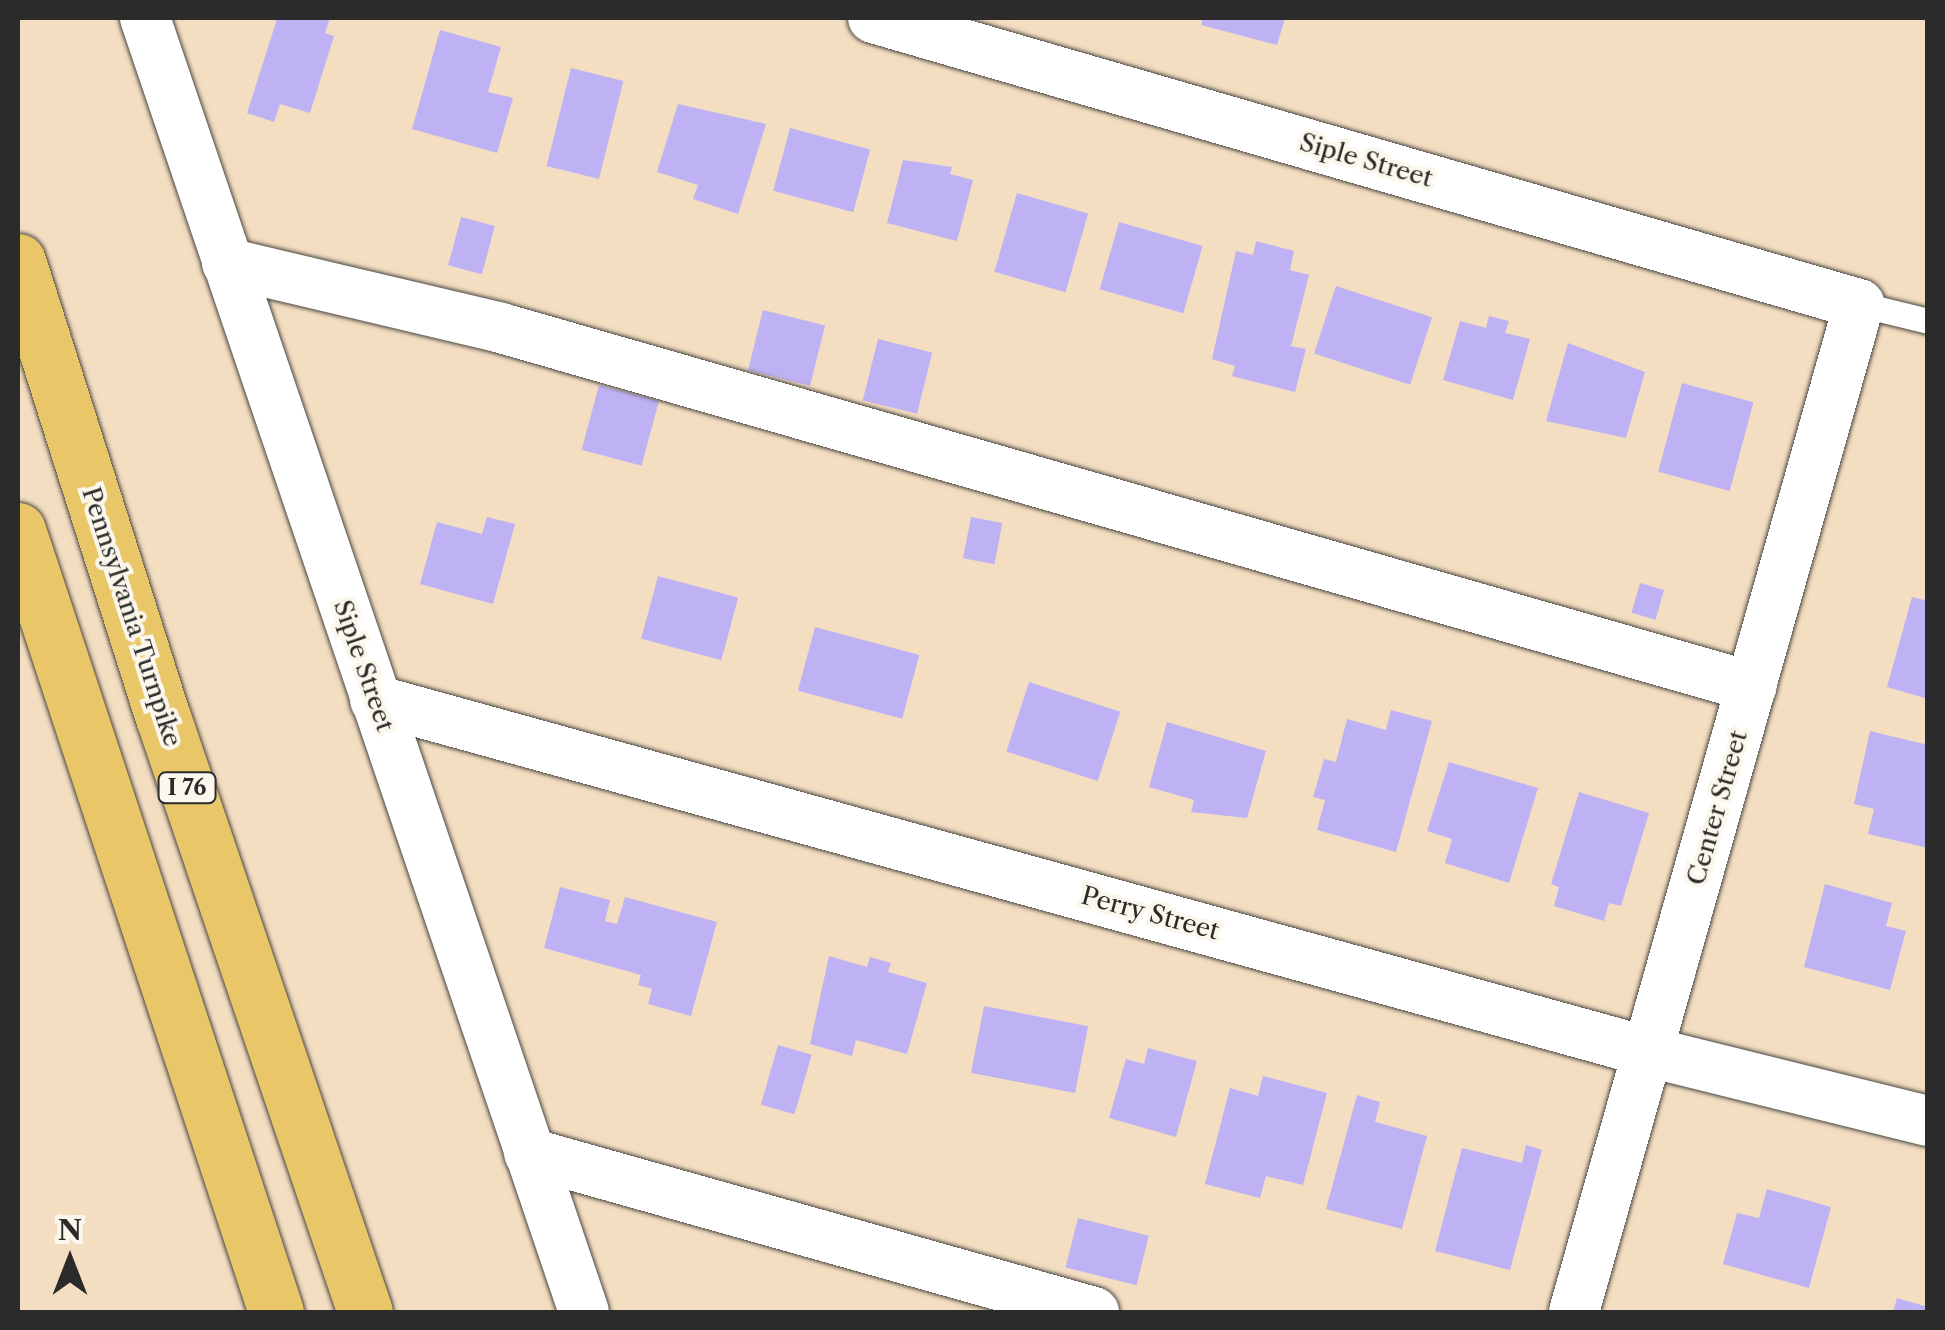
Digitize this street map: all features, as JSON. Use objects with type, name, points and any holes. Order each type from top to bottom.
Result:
[{"type":"highway","name":"Pennsylvania Turnpike","points":[[18,261],[162,717],[365,1312]]},
{"type":"highway","points":[[18,530],[276,1312]]},
{"type":"street","name":"Siple Street","points":[[146,18],[584,1312]]},
{"type":"street","name":"Siple Street","points":[[873,18],[1859,304]]},
{"type":"street","points":[[227,263],[500,328],[1752,688]]},
{"type":"street","name":"Center Street","points":[[1574,1312],[1859,304]]},
{"type":"street","name":"Perry Street","points":[[374,700],[1650,1052],[1928,1121]]},
{"type":"street","points":[[530,1153],[1094,1312]]},
{"type":"lane","points":[[1859,304],[1928,321]]},
{"type":"building","points":[[330,18],[325,33],[334,36],[310,113],[280,104],[274,122],[247,113],[277,19]]},
{"type":"building","points":[[1203,18],[1285,18],[1277,45],[1201,25]]},
{"type":"building","points":[[440,30],[501,47],[488,92],[513,98],[497,153],[412,129]]},
{"type":"building","points":[[571,68],[623,81],[599,179],[547,166]]},
{"type":"building","points":[[678,104],[766,124],[738,214],[693,199],[698,185],[657,172]]},
{"type":"building","points":[[790,128],[870,149],[853,212],[773,191]]},
{"type":"building","points":[[903,160],[952,167],[950,174],[973,180],[957,241],[887,223]]},
{"type":"building","points":[[1017,193],[1088,213],[1066,292],[994,272]]},
{"type":"building","points":[[461,217],[495,226],[482,274],[448,265]]},
{"type":"building","points":[[1119,222],[1203,246],[1183,313],[1100,289]]},
{"type":"building","points":[[1256,241],[1294,251],[1290,270],[1309,275],[1291,346],[1306,349],[1295,392],[1232,376],[1235,366],[1212,359],[1236,251],[1253,255]]},
{"type":"building","points":[[1336,286],[1432,317],[1410,385],[1314,354]]},
{"type":"building","points":[[763,310],[825,325],[810,386],[748,370]]},
{"type":"building","points":[[1489,316],[1509,321],[1505,333],[1530,339],[1513,400],[1443,380],[1460,321],[1486,328]]},
{"type":"building","points":[[878,339],[932,353],[917,414],[863,400]]},
{"type":"building","points":[[1568,343],[1645,372],[1626,438],[1546,421]]},
{"type":"building","points":[[1682,383],[1753,402],[1730,491],[1658,472]]},
{"type":"building","points":[[599,385],[659,401],[642,466],[582,450]]},
{"type":"building","points":[[487,517],[515,524],[493,604],[420,584],[437,522],[482,534]]},
{"type":"building","points":[[971,517],[1002,523],[994,564],[963,558]]},
{"type":"building","points":[[658,576],[738,597],[721,660],[641,639]]},
{"type":"building","points":[[1640,583],[1664,590],[1655,620],[1631,613]]},
{"type":"building","points":[[1912,597],[1928,601],[1928,699],[1887,687]]},
{"type":"building","points":[[815,627],[919,655],[902,719],[798,691]]},
{"type":"building","points":[[1029,682],[1120,712],[1098,781],[1006,751]]},
{"type":"building","points":[[1391,710],[1432,721],[1396,852],[1317,830],[1325,800],[1313,797],[1324,759],[1336,762],[1347,719],[1386,730]]},
{"type":"building","points":[[1167,722],[1266,751],[1247,818],[1191,812],[1194,800],[1149,787]]},
{"type":"building","points":[[1870,731],[1928,745],[1928,848],[1868,834],[1874,809],[1854,804]]},
{"type":"building","points":[[1449,762],[1538,788],[1509,883],[1445,863],[1452,839],[1427,831]]},
{"type":"building","points":[[1579,792],[1649,813],[1621,906],[1609,903],[1604,921],[1554,906],[1559,887],[1551,884]]},
{"type":"building","points":[[1825,884],[1892,903],[1886,926],[1906,931],[1890,990],[1804,967]]},
{"type":"building","points":[[560,887],[610,900],[605,921],[617,924],[625,897],[717,922],[691,1016],[648,1004],[652,989],[638,985],[641,975],[544,948]]},
{"type":"building","points":[[829,956],[867,967],[870,957],[891,963],[888,972],[927,983],[907,1054],[856,1040],[852,1056],[810,1044]]},
{"type":"building","points":[[984,1006],[1088,1026],[1075,1093],[971,1073]]},
{"type":"building","points":[[778,1045],[812,1055],[795,1114],[761,1105]]},
{"type":"building","points":[[1148,1048],[1197,1061],[1176,1137],[1109,1118],[1126,1059],[1144,1064]]},
{"type":"building","points":[[1263,1076],[1327,1093],[1303,1185],[1266,1176],[1260,1198],[1205,1184],[1230,1088],[1258,1096]]},
{"type":"building","points":[[1357,1095],[1380,1102],[1375,1122],[1427,1136],[1402,1229],[1326,1209]]},
{"type":"building","points":[[1526,1145],[1542,1150],[1510,1270],[1435,1251],[1462,1148],[1522,1163]]},
{"type":"building","points":[[1767,1189],[1831,1207],[1809,1288],[1723,1264],[1737,1213],[1759,1218]]},
{"type":"building","points":[[1078,1218],[1149,1236],[1136,1285],[1066,1267]]},
{"type":"building","points":[[1897,1298],[1928,1307],[1928,1312],[1893,1312]]}]
